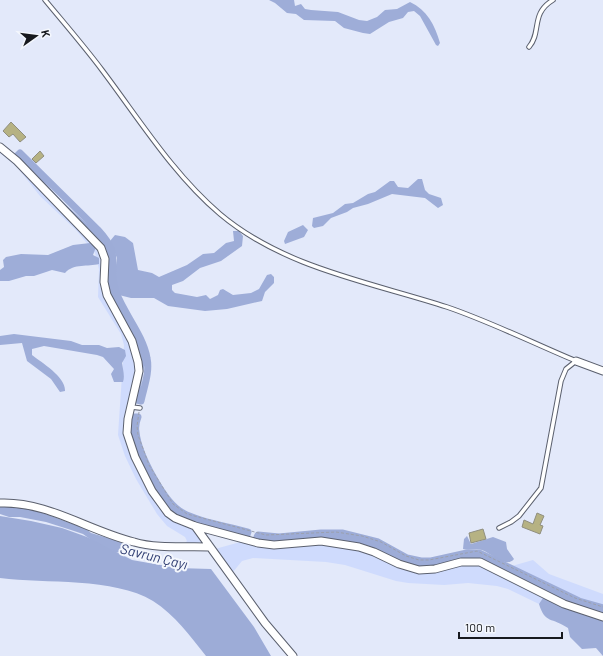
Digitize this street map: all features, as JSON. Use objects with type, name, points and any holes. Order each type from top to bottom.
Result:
[{"type":"street","points":[[0,147],[17,161],[101,248],[105,259],[104,282],[107,295],[132,341],[138,362],[139,371],[126,427],[127,433],[143,474],[152,491],[168,513],[174,518],[195,526],[254,542],[274,545],[309,541],[336,542],[366,549],[400,564],[420,570],[461,562],[480,562],[564,604],[603,617]]},
{"type":"street","points":[[576,361],[603,371]]},
{"type":"street","points":[[0,503],[22,504],[40,508],[135,543],[210,547]]},
{"type":"street","points":[[195,526],[265,623],[293,656]]},
{"type":"lane","points":[[45,0],[101,68],[166,155],[203,197],[220,214],[240,229],[275,249],[314,266],[387,290],[447,307],[541,344],[576,361],[566,369],[561,381],[541,488],[519,516],[499,528]]},
{"type":"lane","points":[[529,46],[533,41],[539,15],[545,6],[553,0]]},
{"type":"lane","points":[[130,407],[140,408]]},
{"type":"path","points":[[140,408],[137,430],[142,450],[169,499],[176,507],[187,514],[266,535],[336,532],[362,536],[381,542],[406,556],[419,560],[429,560],[477,551],[580,601],[603,607]]},
{"type":"shaded area","points":[[269,0],[294,0],[295,6],[301,4],[305,9],[338,12],[359,20],[367,21],[377,17],[385,10],[397,9],[410,2],[421,9],[430,19],[436,30],[440,43],[438,46],[436,45],[420,16],[414,11],[408,12],[403,18],[389,22],[370,34],[344,28],[335,21],[304,20],[296,14],[287,13]]},
{"type":"shaded area","points":[[0,150],[18,165],[38,188],[100,252],[110,307],[133,351],[136,370],[123,426],[129,450],[150,493],[168,517],[195,530],[201,542],[193,544],[185,543],[187,541],[185,537],[167,526],[157,514],[136,479],[125,456],[118,435],[124,345],[121,334],[98,297],[99,269],[95,253],[76,230],[40,196],[17,167],[0,153]]},
{"type":"shaded area","points":[[418,179],[422,179],[425,190],[429,194],[441,198],[443,205],[438,208],[425,198],[392,194],[368,204],[353,208],[331,218],[323,226],[314,228],[312,226],[313,218],[333,213],[345,204],[353,203],[368,194],[375,192],[390,181],[394,181],[398,187],[408,188]]},
{"type":"shaded area","points":[[303,225],[308,230],[304,237],[285,244],[284,241],[288,232]]},
{"type":"shaded area","points":[[233,231],[239,231],[243,236],[242,246],[221,261],[200,268],[183,281],[172,285],[172,290],[175,293],[197,297],[206,295],[210,299],[218,295],[220,290],[223,289],[233,295],[251,293],[259,289],[267,275],[271,274],[274,277],[274,283],[265,292],[262,301],[227,309],[205,311],[168,306],[154,298],[131,298],[119,295],[114,279],[117,258],[110,241],[115,235],[125,237],[133,243],[138,270],[152,273],[159,277],[187,265],[203,254],[214,253],[226,243],[234,241]]},
{"type":"shaded area","points":[[90,243],[96,247],[93,255],[99,258],[99,264],[73,268],[65,273],[52,270],[34,276],[26,276],[9,281],[0,281],[0,270],[4,267],[3,260],[6,257],[21,254],[48,255],[73,245]]},
{"type":"shaded area","points":[[14,334],[71,341],[82,345],[99,345],[107,348],[119,347],[125,350],[126,356],[122,363],[124,375],[123,382],[114,382],[111,374],[114,369],[103,357],[44,346],[32,349],[32,355],[53,371],[62,381],[65,391],[60,392],[51,379],[27,361],[22,343],[0,345],[0,336]]},
{"type":"shaded area","points":[[11,506],[35,510],[86,529],[91,533],[125,543],[127,544],[126,551],[123,553],[115,552],[94,542],[83,534],[46,522],[20,517],[9,517],[0,514],[0,507]]},
{"type":"shaded area","points":[[0,516],[62,528],[87,537],[132,560],[177,568],[211,569],[254,627],[271,656],[206,656],[182,626],[168,613],[153,601],[137,593],[99,585],[0,578]]},
{"type":"shaded area","points":[[467,536],[471,544],[493,537],[506,542],[507,549],[514,559],[511,562],[507,562],[482,550],[463,549],[464,539]]},
{"type":"shaded area","points":[[338,537],[370,543],[408,562],[426,566],[469,556],[477,556],[573,603],[603,612],[603,615],[572,606],[485,562],[424,568],[408,565],[367,547],[265,541]]},
{"type":"shaded area","points":[[244,541],[317,543],[364,551],[410,570],[458,564],[479,565],[546,598],[539,604],[508,589],[497,586],[468,583],[444,585],[408,583],[396,581],[345,565],[326,562],[253,558],[242,561],[233,572],[215,549]]},
{"type":"shaded area","points":[[533,560],[549,574],[603,594],[603,606],[583,600],[512,566]]},
{"type":"shaded area","points":[[543,598],[603,620],[603,656],[596,648],[582,649],[570,637],[568,628],[544,615],[539,604]]},
{"type":"building","points":[[11,122],[26,137],[20,142],[13,134],[9,137],[3,131]]},
{"type":"building","points":[[40,151],[44,156],[36,163],[32,159]]},
{"type":"building","points":[[537,513],[544,516],[540,525],[543,526],[540,534],[522,527],[524,520],[533,524]]},
{"type":"building","points":[[483,529],[486,539],[471,543],[469,533]]},
{"type":"waterway","points":[[20,153],[98,230],[110,247],[113,261],[113,282],[116,292],[142,341],[147,358],[147,374],[141,401],[137,400],[136,395],[142,358],[138,346],[110,291],[108,279],[108,257],[105,249],[97,238],[59,203],[19,160],[18,155],[20,153]]},
{"type":"waterway","points":[[134,417],[138,417],[136,432],[142,452],[153,477],[168,500],[183,513],[215,524],[248,532],[247,535],[190,521],[169,508],[148,477],[137,453],[131,432],[131,423],[134,417]]},
{"type":"waterway","points":[[603,608],[579,601],[479,553],[467,553],[431,561],[421,561],[407,558],[378,542],[342,533],[321,533],[279,537],[258,535],[257,537],[263,540],[279,542],[329,537],[355,539],[374,544],[402,559],[421,565],[435,565],[463,557],[477,556],[573,603],[603,612]]},
{"type":"water label","name":"Savrun Çayı","points":[[154,556]]}]
